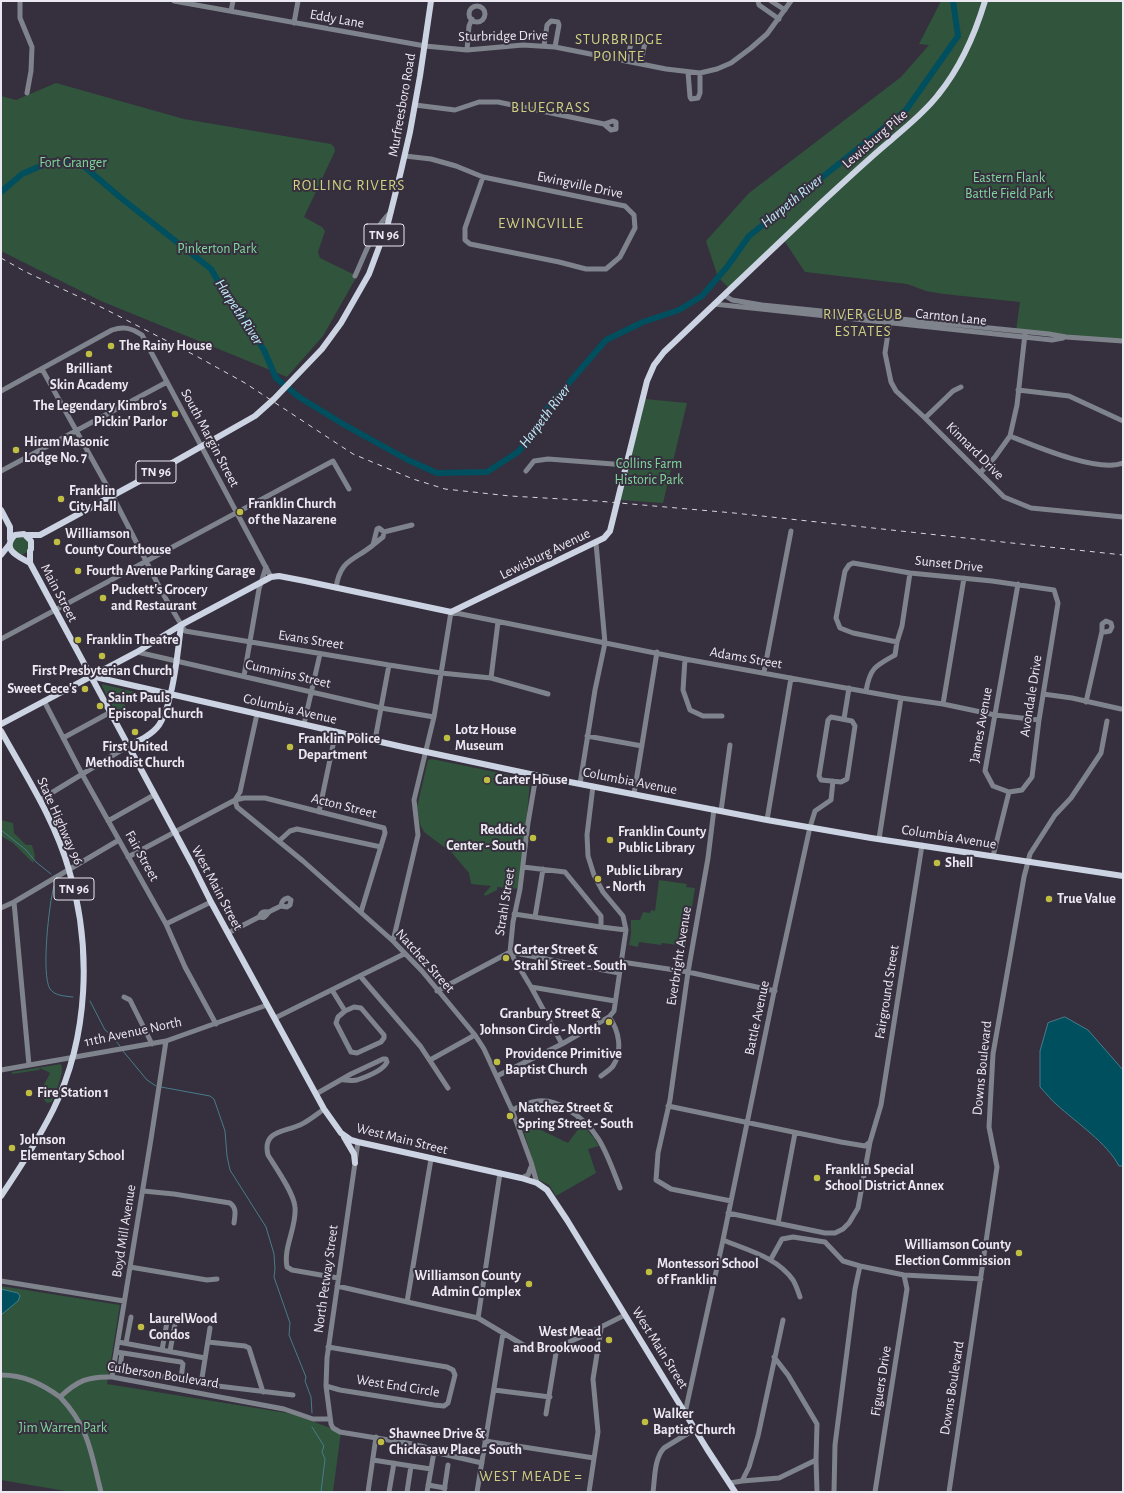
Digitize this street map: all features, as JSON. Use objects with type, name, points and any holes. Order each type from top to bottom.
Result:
[{"type":"main road","name":"Murfreesboro Road","points":[[201,447],[255,416],[273,400],[322,349],[354,301],[369,274],[379,251],[391,212],[405,156],[415,106],[431,1]]},
{"type":"main road","name":"Lewisburg Pike","points":[[714,304],[858,169],[890,140],[911,124],[927,108],[956,69],[980,18],[986,1]]},
{"type":"main road","name":"Lewisburg Avenue","points":[[451,612],[596,543],[604,538],[610,531],[647,381],[654,365],[664,352],[714,304]]},
{"type":"main road","name":"TN 96","points":[[10,542],[15,535],[40,535],[201,447]]},
{"type":"main road","points":[[1,510],[10,527],[10,550],[17,556]]},
{"type":"main road","points":[[10,527],[31,540],[31,550]]},
{"type":"main road","points":[[1,555],[26,556],[40,535]]},
{"type":"main road","points":[[1,555],[10,542]]},
{"type":"main road","name":"Main Street","points":[[31,550],[30,563],[91,676]]},
{"type":"main road","name":"Main Street","points":[[17,556],[30,563]]},
{"type":"main road","points":[[1,724],[137,652],[181,625],[272,577],[279,576],[451,612]]},
{"type":"main road","points":[[128,746],[149,734],[158,726],[167,707],[181,625]]},
{"type":"main road","name":"Columbia Avenue","points":[[91,676],[536,776],[767,820],[879,839],[1123,876]]},
{"type":"main road","name":"West Main Street","points":[[91,676],[267,1005],[324,1109],[341,1133],[358,1142],[521,1178],[537,1183],[547,1190],[735,1492]]},
{"type":"main road","name":"State Highway 96","points":[[1,731],[40,800],[69,869],[80,919],[83,966],[82,1002],[77,1037],[72,1058],[53,1109],[36,1140],[1,1196]]},
{"type":"main road","points":[[341,1133],[354,1154],[355,1163]]},
{"type":"street","points":[[20,1],[20,18],[32,47],[31,71],[26,93]]},
{"type":"street","name":"Eddy Lane","points":[[174,1],[203,4],[231,12],[294,24],[425,46]]},
{"type":"street","points":[[231,12],[233,1]]},
{"type":"street","points":[[294,24],[298,1]]},
{"type":"street","points":[[758,1],[759,5],[779,18]]},
{"type":"street","points":[[771,1],[785,10]]},
{"type":"street","name":"Sturbridge Drive","points":[[425,46],[467,50],[524,45],[555,47],[666,69],[700,73],[717,69],[731,63],[767,34],[791,1]]},
{"type":"street","points":[[467,50],[469,26],[472,19]]},
{"type":"street","points":[[544,46],[546,25],[551,21],[558,22],[559,25],[555,47]]},
{"type":"street","points":[[627,61],[632,38],[643,39],[645,42],[641,64]]},
{"type":"street","points":[[688,72],[690,98],[692,99],[698,98],[700,93],[700,73]]},
{"type":"street","points":[[415,106],[454,110],[479,102],[498,102],[604,124]]},
{"type":"street","name":"Ewingville Drive","points":[[405,156],[431,159],[456,166],[483,177],[625,206],[634,215],[635,228],[620,257],[606,269],[586,269],[470,244],[465,240],[465,228],[483,177]]},
{"type":"street","name":"Murfreesboro Road","points":[[355,276],[378,227],[391,212]]},
{"type":"street","name":"Carnton Lane","points":[[724,295],[732,300],[754,304],[890,320]]},
{"type":"street","name":"Carnton Lane","points":[[714,304],[1025,334],[1052,340],[1066,337],[1123,341]]},
{"type":"street","name":"Kinnard Drive","points":[[890,320],[885,353],[890,382],[896,391],[1004,497],[1031,508],[1123,518]]},
{"type":"street","name":"South Margin Street","points":[[42,369],[112,330],[127,328],[142,335],[236,513],[272,577]]},
{"type":"street","points":[[980,473],[995,457],[1010,436],[1017,405],[1025,334]]},
{"type":"street","points":[[1,391],[42,369],[181,625]]},
{"type":"street","points":[[1,471],[167,382]]},
{"type":"street","points":[[925,418],[953,391],[961,387]]},
{"type":"street","points":[[1018,390],[1069,396],[1123,421]]},
{"type":"street","points":[[1010,436],[1053,453],[1104,465],[1117,465],[1123,463]]},
{"type":"street","points":[[526,471],[534,461],[548,459],[626,465]]},
{"type":"street","points":[[1,639],[334,460],[349,489]]},
{"type":"street","points":[[336,588],[338,579],[345,564],[383,537],[384,532],[412,525]]},
{"type":"street","points":[[764,672],[791,531]]},
{"type":"street","points":[[580,784],[587,736],[605,643],[596,543]]},
{"type":"street","name":"Sunset Drive","points":[[897,642],[852,633],[840,628],[836,618],[845,570],[849,565],[853,563],[910,573],[1018,584],[1054,590]]},
{"type":"street","points":[[244,676],[259,589],[266,567]]},
{"type":"street","points":[[866,691],[869,677],[877,665],[895,655],[902,626],[910,573]]},
{"type":"street","points":[[943,704],[964,578]]},
{"type":"street","name":"James Avenue","points":[[1009,792],[992,786],[984,771],[1018,584]]},
{"type":"street","name":"Avondale Drive","points":[[1009,792],[1022,790],[1032,777],[1039,720],[1058,603],[1054,590]]},
{"type":"street","points":[[393,941],[416,844],[418,829],[414,800],[434,717],[451,612]]},
{"type":"street","name":"Adams Street","points":[[451,612],[657,652],[685,659],[764,672],[901,698],[943,704],[995,715],[1039,720]]},
{"type":"street","points":[[491,678],[498,622]]},
{"type":"street","name":"Evans Street","points":[[181,625],[186,631],[320,654],[441,673],[491,678],[548,694]]},
{"type":"street","points":[[1086,702],[1100,634],[1102,631]]},
{"type":"street","name":"Cummins Street","points":[[137,652],[381,708],[434,717]]},
{"type":"street","points":[[634,794],[657,652]]},
{"type":"street","points":[[304,724],[320,654]]},
{"type":"street","points":[[685,659],[683,690],[690,710],[703,716],[722,716]]},
{"type":"street","points":[[375,740],[389,665]]},
{"type":"street","points":[[767,820],[792,678]]},
{"type":"street","points":[[844,719],[849,688]]},
{"type":"street","points":[[1043,694],[1121,709]]},
{"type":"street","points":[[879,839],[901,698]]},
{"type":"street","name":"Fair Street","points":[[44,701],[82,774],[166,924],[185,967],[216,1024]]},
{"type":"street","points":[[64,738],[109,712]]},
{"type":"street","points":[[128,856],[235,800],[240,792],[257,714]]},
{"type":"street","points":[[831,717],[844,719],[852,721],[855,726],[847,779],[841,782],[821,780],[819,776],[828,720],[831,717]]},
{"type":"street","name":"Downs Boulevard","points":[[949,1492],[998,1167],[989,1127],[994,1054],[1018,910],[1030,854],[1056,815],[1071,798],[1101,752],[1106,721]]},
{"type":"street","points":[[319,812],[336,731]]},
{"type":"street","points":[[587,736],[642,746]]},
{"type":"street","points":[[40,800],[128,746]]},
{"type":"street","points":[[721,811],[730,746]]},
{"type":"street","name":"Strahl Street","points":[[536,776],[528,823],[520,889],[514,914],[510,952],[562,1044]]},
{"type":"street","name":"Battle Avenue","points":[[685,1413],[810,827],[815,810],[831,800],[833,781]]},
{"type":"street","points":[[497,1076],[562,1044],[609,1017],[614,1010],[626,930],[622,916],[603,892],[594,875],[588,856],[586,835],[593,786]]},
{"type":"street","points":[[993,856],[1009,792]]},
{"type":"street","points":[[108,821],[154,795]]},
{"type":"street","name":"Acton Street","points":[[235,800],[244,798],[265,798],[384,828],[385,833],[361,912]]},
{"type":"street","name":"Natchez Street","points":[[235,800],[237,807],[280,841],[393,941],[422,972],[475,1035],[484,1049],[512,1110],[537,1183]]},
{"type":"street","name":"Everbright Avenue","points":[[714,809],[708,858],[688,972],[668,1106],[658,1153],[656,1180],[671,1189],[731,1202]]},
{"type":"street","points":[[280,841],[290,831],[297,829],[381,847]]},
{"type":"street","points":[[1,908],[14,902],[119,840]]},
{"type":"street","name":"Fairground Street","points":[[870,1142],[881,1105],[922,845]]},
{"type":"street","points":[[523,867],[565,872],[601,916],[601,927]]},
{"type":"street","points":[[535,917],[543,870]]},
{"type":"street","points":[[14,902],[29,1065]]},
{"type":"street","points":[[166,924],[211,902]]},
{"type":"street","points":[[228,933],[258,917],[266,917],[269,912],[281,906]]},
{"type":"street","points":[[514,914],[626,930]]},
{"type":"street","points":[[437,991],[510,952],[619,973]]},
{"type":"street","points":[[275,1018],[404,954]]},
{"type":"street","points":[[622,962],[688,972],[774,991]]},
{"type":"street","points":[[361,976],[430,1060],[448,1088]]},
{"type":"street","points":[[531,987],[615,1001]]},
{"type":"street","points":[[332,990],[345,1011]]},
{"type":"street","points":[[124,997],[132,1004],[152,1044]]},
{"type":"street","name":"11th Avenue North","points":[[1,1070],[166,1041],[267,1005]]},
{"type":"street","points":[[354,1008],[361,1008],[384,1035],[381,1042],[357,1053],[351,1052],[336,1023],[338,1017],[345,1011],[354,1008]]},
{"type":"street","points":[[601,1076],[613,1066],[619,1045],[615,1025],[609,1017]]},
{"type":"street","points":[[430,1060],[475,1035]]},
{"type":"street","name":"Boyd Mill Avenue","points":[[112,1378],[119,1353],[118,1342],[124,1301],[143,1191],[166,1041]]},
{"type":"street","points":[[316,1094],[344,1080],[351,1074],[386,1059],[386,1065],[379,1070],[356,1080],[344,1080]]},
{"type":"street","points":[[512,1110],[530,1102],[547,1101],[562,1106],[580,1118],[590,1126],[602,1144],[620,1188]]},
{"type":"street","points":[[668,1106],[705,1115],[747,1122],[794,1136],[865,1146],[870,1142]]},
{"type":"street","points":[[324,1109],[302,1124],[271,1136],[267,1143],[267,1148],[268,1155],[295,1205],[286,1260],[287,1267],[292,1270],[338,1278]]},
{"type":"street","points":[[778,1223],[794,1136]]},
{"type":"street","name":"North Petway Street","points":[[330,1420],[326,1386],[328,1347],[358,1142]]},
{"type":"street","points":[[728,1213],[825,1233],[835,1233],[843,1229],[849,1223],[858,1208],[870,1142]]},
{"type":"street","points":[[407,1302],[431,1159]]},
{"type":"street","points":[[521,1178],[530,1173],[531,1162]]},
{"type":"street","points":[[478,1318],[500,1173]]},
{"type":"street","points":[[143,1191],[174,1194],[230,1203],[235,1212],[234,1223]]},
{"type":"street","points":[[771,1259],[782,1239],[793,1237],[825,1242],[843,1261],[860,1266],[904,1275],[981,1279]]},
{"type":"street","points":[[723,1240],[771,1259],[782,1267],[793,1280],[800,1297]]},
{"type":"street","points":[[834,1492],[835,1445],[855,1289],[860,1266]]},
{"type":"street","points":[[130,1267],[207,1280],[217,1279]]},
{"type":"street","name":"Figuers Drive","points":[[875,1492],[907,1290],[904,1275]]},
{"type":"street","points":[[1,1281],[124,1301]]},
{"type":"street","points":[[337,1286],[478,1318],[530,1349],[541,1351],[557,1347],[601,1329],[625,1315]]},
{"type":"street","points":[[126,1344],[131,1316]]},
{"type":"street","points":[[742,1481],[750,1467],[758,1436],[783,1320]]},
{"type":"street","points":[[162,1350],[167,1322],[173,1321],[175,1324],[170,1351]]},
{"type":"street","points":[[210,1328],[202,1384],[293,1395]]},
{"type":"street","points":[[589,1492],[598,1432],[593,1380],[601,1329]]},
{"type":"street","points":[[477,1492],[503,1333]]},
{"type":"street","points":[[118,1342],[205,1358]]},
{"type":"street","points":[[208,1342],[245,1346],[249,1348],[263,1392]]},
{"type":"street","name":"West End Circle","points":[[326,1386],[340,1390],[444,1406],[448,1404],[455,1375],[453,1370],[447,1367],[328,1347]]},
{"type":"street","points":[[546,1414],[557,1347]]},
{"type":"street","points":[[119,1353],[181,1362],[183,1364],[181,1378],[178,1379],[124,1371],[120,1367],[119,1353]]},
{"type":"street","points":[[774,1357],[788,1375],[817,1424],[817,1492]]},
{"type":"street","points":[[1,1375],[17,1376],[47,1387],[60,1397],[74,1412],[85,1432],[101,1492]]},
{"type":"street","name":"Culberson Boulevard","points":[[60,1397],[70,1387],[86,1379],[95,1377],[112,1378],[258,1403],[284,1409],[313,1419],[330,1420]]},
{"type":"street","points":[[494,1390],[550,1397]]},
{"type":"street","points":[[330,1420],[333,1428],[340,1432],[376,1437],[425,1447],[434,1452],[482,1462]]},
{"type":"street","points":[[653,1492],[660,1452],[695,1429]]},
{"type":"street","points":[[368,1492],[376,1437]]},
{"type":"street","points":[[485,1441],[594,1458]]},
{"type":"street","points":[[427,1492],[434,1452]]},
{"type":"street","points":[[373,1460],[431,1469]]},
{"type":"street","points":[[730,1484],[742,1481],[779,1478],[816,1460]]},
{"type":"street","points":[[389,1492],[394,1463]]},
{"type":"street","points":[[428,1485],[444,1490],[448,1465]]},
{"type":"street","points":[[407,1492],[411,1466]]},
{"type":"green space","name":"Eastern Flank Battle Field Park","points":[[941,1],[1123,1],[1123,341],[1016,331],[1020,302],[944,294],[926,291],[907,284],[805,272],[783,239],[730,289],[718,277],[706,241],[749,193],[901,77],[929,45],[919,44]]},
{"type":"green space","name":"Pinkerton Park","points":[[56,83],[184,119],[331,144],[334,147],[335,151],[304,217],[322,227],[325,231],[318,252],[320,258],[357,276],[323,336],[287,377],[101,301],[1,251],[1,96],[16,100]]},
{"type":"green space","name":"Collins Farm Historic Park","points":[[645,399],[687,403],[663,503],[620,500]]},
{"type":"green space","points":[[20,537],[26,540],[29,546],[26,552],[20,555],[14,552],[11,546],[14,540]]},
{"type":"green space","points":[[102,684],[139,693],[123,702],[128,711],[118,717]]},
{"type":"green space","points":[[432,759],[529,779],[530,782],[520,889],[497,887],[497,890],[485,896],[484,894],[491,886],[471,884],[469,873],[452,853],[424,832],[420,824],[417,807],[428,760]]},
{"type":"green space","points":[[1,820],[13,823],[14,833],[26,845],[32,845],[35,856],[33,863],[13,843],[1,836]]},
{"type":"green space","points":[[659,880],[687,884],[686,887],[695,888],[686,945],[662,943],[661,945],[639,942],[638,947],[629,945],[631,920],[640,920],[643,912],[650,913],[651,910],[655,911]]},
{"type":"green space","points":[[61,1064],[61,1077],[52,1102],[47,1103],[38,1095],[50,1073],[40,1068],[39,1070],[12,1074],[12,1072]]},
{"type":"green space","points":[[520,1120],[568,1143],[582,1124],[599,1146],[588,1149],[596,1173],[556,1196],[549,1185],[539,1180]]},
{"type":"green space","name":"Jim Warren Park","points":[[1,1286],[120,1305],[107,1384],[293,1414],[341,1432],[333,1492],[71,1492],[1,1480]]},
{"type":"water","points":[[1065,1017],[1088,1030],[1123,1070],[1123,1166],[1119,1166],[1100,1142],[1055,1103],[1040,1087],[1040,1051],[1048,1023]]},
{"type":"water","points":[[1,1289],[18,1293],[20,1296],[18,1301],[1,1315]]},
{"type":"waterway","name":"Harpeth River","points":[[1,192],[22,174],[50,162],[80,163],[121,198],[211,269],[225,293],[241,314],[264,350],[276,378],[299,397],[343,424],[408,460],[437,473],[487,472],[518,452],[535,432],[549,406],[606,340],[643,322],[679,310],[702,296],[727,267],[749,236],[906,110],[958,36],[953,1]]},
{"type":"waterway","points":[[1,830],[26,850],[36,862],[51,874]]},
{"type":"waterway","points":[[54,886],[50,907],[47,939],[47,981],[50,989],[55,993],[73,997]]},
{"type":"waterway","points":[[90,1001],[105,1030],[120,1046]]},
{"type":"waterway","points":[[123,1051],[147,1080],[156,1086]]},
{"type":"waterway","points":[[161,1087],[210,1096],[214,1099],[225,1131],[230,1170],[266,1227],[274,1254],[274,1277],[290,1323],[289,1335],[306,1377],[305,1381],[311,1397],[312,1413]]},
{"type":"waterway","points":[[312,1427],[324,1446],[322,1452],[325,1459],[321,1492]]},
{"type":"railway","points":[[1,258],[26,272],[103,308],[245,383],[353,454],[413,479],[445,489],[510,496],[597,501],[734,513],[1123,555]]},
{"type":"place","name":"The Rainy House","points":[[111,346]]},
{"type":"place","name":"Brilliant Skin Academy","points":[[89,354]]},
{"type":"place","name":"The Legendary Kimbro's Pickin' Parlor","points":[[175,414]]},
{"type":"place","name":"Hiram Masonic Lodge No. 7","points":[[16,450]]},
{"type":"place","name":"Franklin City Hall","points":[[61,499]]},
{"type":"place","name":"Franklin Church of the Nazarene","points":[[240,512]]},
{"type":"place","name":"Williamson County Courthouse","points":[[57,542]]},
{"type":"place","name":"Fourth Avenue Parking Garage","points":[[78,571]]},
{"type":"place","name":"Puckett's Grocery and Restaurant","points":[[103,598]]},
{"type":"place","name":"Franklin Theatre","points":[[78,640]]},
{"type":"place","name":"First Presbyterian Church","points":[[102,656]]},
{"type":"place","name":"Sweet Cece's","points":[[85,689]]},
{"type":"place","name":"Saint Pauls Episcopal Church","points":[[100,706]]},
{"type":"place","name":"First United Methodist Church","points":[[135,732]]},
{"type":"place","name":"Lotz House Museum","points":[[447,738]]},
{"type":"place","name":"Franklin Police Department","points":[[290,747]]},
{"type":"place","name":"Carter House","points":[[487,780]]},
{"type":"place","name":"Reddick Center - South","points":[[533,838]]},
{"type":"place","name":"Franklin County Public Library","points":[[610,840]]},
{"type":"place","name":"Shell","points":[[937,863]]},
{"type":"place","name":"Public Library - North","points":[[598,879]]},
{"type":"place","name":"True Value","points":[[1049,899]]},
{"type":"place","name":"Carter Street & Strahl Street - South","points":[[506,958]]},
{"type":"place","name":"Granbury Street & Johnson Circle - North","points":[[609,1022]]},
{"type":"place","name":"Providence Primitive Baptist Church","points":[[497,1062]]},
{"type":"place","name":"Fire Station 1","points":[[29,1093]]},
{"type":"place","name":"Natchez Street & Spring Street - South","points":[[510,1116]]},
{"type":"place","name":"Johnson Elementary School","points":[[12,1148]]},
{"type":"place","name":"Franklin Special School District Annex","points":[[817,1178]]},
{"type":"place","name":"Williamson County Election Commission","points":[[1019,1253]]},
{"type":"place","name":"Montessori School of Franklin","points":[[649,1272]]},
{"type":"place","name":"Williamson County Admin Complex","points":[[529,1284]]},
{"type":"place","name":"LaurelWood Condos","points":[[141,1327]]},
{"type":"place","name":"West Mead and Brookwood","points":[[609,1340]]},
{"type":"place","name":"Walker Baptist Church","points":[[645,1422]]},
{"type":"place","name":"Shawnee Drive & Chickasaw Place - South","points":[[381,1442]]},
{"type":"district","name":"STURBRIDGE POINTE","points":[[619,48]]},
{"type":"district","name":"BLUEGRASS","points":[[551,107]]},
{"type":"district","name":"ROLLING RIVERS","points":[[349,185]]},
{"type":"district","name":"EWINGVILLE","points":[[541,223]]},
{"type":"district","name":"RIVER CLUB ESTATES","points":[[863,322]]},
{"type":"district","name":"WEST MEADE =","points":[[531,1476]]},
{"type":"park label","name":"Fort Granger","points":[[73,163]]}]
